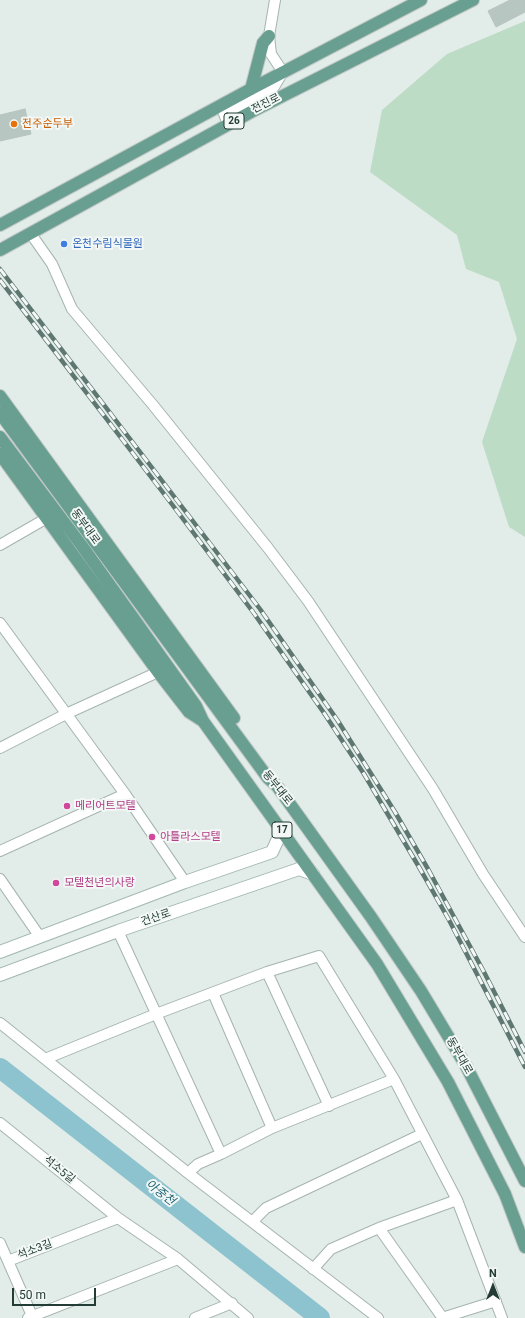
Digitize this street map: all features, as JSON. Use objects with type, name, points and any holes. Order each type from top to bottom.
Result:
[{"type":"main road","name":"전진로","points":[[0,225],[251,88],[421,0]]},
{"type":"main road","name":"전진로","points":[[0,250],[228,124],[473,0]]},
{"type":"main road","points":[[251,88],[263,43],[269,36]]},
{"type":"main road","points":[[0,396],[273,772],[277,786]]},
{"type":"main road","name":"동부대로","points":[[0,413],[268,778],[277,786],[371,917],[420,991],[466,1066],[525,1181]]},
{"type":"main road","name":"동부대로","points":[[0,437],[82,546],[196,706],[203,721],[377,964],[448,1082],[505,1194],[525,1247]]},
{"type":"main road","name":"동부대로","points":[[0,454],[158,672],[189,712],[203,721]]},
{"type":"street","points":[[228,124],[224,114],[274,87],[283,72],[271,54],[269,36],[275,0]]},
{"type":"street","points":[[31,234],[52,264],[72,309],[153,405],[268,548],[308,601],[433,789],[483,874],[525,937]]},
{"type":"street","points":[[0,545],[47,518]]},
{"type":"street","points":[[0,623],[125,794],[185,882]]},
{"type":"street","points":[[0,748],[66,714],[158,672]]},
{"type":"street","points":[[0,851],[125,794]]},
{"type":"street","name":"건산로","points":[[0,952],[185,882],[272,852],[282,830]]},
{"type":"street","name":"건산로","points":[[0,975],[118,931],[299,869],[313,874]]},
{"type":"street","points":[[0,879],[40,936]]},
{"type":"street","points":[[118,931],[221,1154]]},
{"type":"street","points":[[45,1059],[156,1014],[267,972],[319,956],[394,1079],[457,1200],[502,1318]]},
{"type":"street","points":[[267,972],[329,1106]]},
{"type":"street","points":[[213,993],[272,1128]]},
{"type":"street","points":[[0,1023],[188,1173],[378,1318]]},
{"type":"street","points":[[188,1173],[198,1164],[272,1128],[394,1079]]},
{"type":"street","name":"석소5길","points":[[0,1123],[118,1218],[178,1259],[248,1318]]},
{"type":"street","points":[[252,1222],[266,1208],[422,1134]]},
{"type":"street","points":[[313,1269],[331,1249],[379,1228],[457,1200]]},
{"type":"street","name":"석소3길","points":[[8,1261],[118,1218]]},
{"type":"street","points":[[379,1228],[442,1318],[496,1301]]},
{"type":"street","name":"석소3길","points":[[0,1243],[31,1318],[178,1259]]},
{"type":"street","points":[[195,1318],[232,1303]]},
{"type":"green space","points":[[525,21],[525,537],[509,527],[482,442],[517,339],[499,282],[466,269],[457,235],[370,172],[382,110],[447,54]]},
{"type":"building","points":[[510,0],[525,0],[525,12],[496,27],[488,11]]},
{"type":"building","name":"전주순두부","points":[[25,109],[31,134],[0,141],[0,115]]},
{"type":"waterway","name":"아중천","points":[[0,1068],[320,1318]]},
{"type":"railway","points":[[0,269],[260,609],[338,721],[395,812],[428,869],[484,972],[525,1052]]},
{"type":"railway","points":[[0,280],[253,612],[324,713],[364,774],[419,867],[449,920],[525,1067]]},
{"type":"place","name":"전주순두부","points":[[14,124]]},
{"type":"place","name":"온천수림식물원","points":[[64,244]]},
{"type":"place","name":"메리어트모텔","points":[[67,806]]},
{"type":"place","name":"아틀라스모텔","points":[[152,837]]},
{"type":"place","name":"모텔천년의사랑","points":[[56,883]]}]
